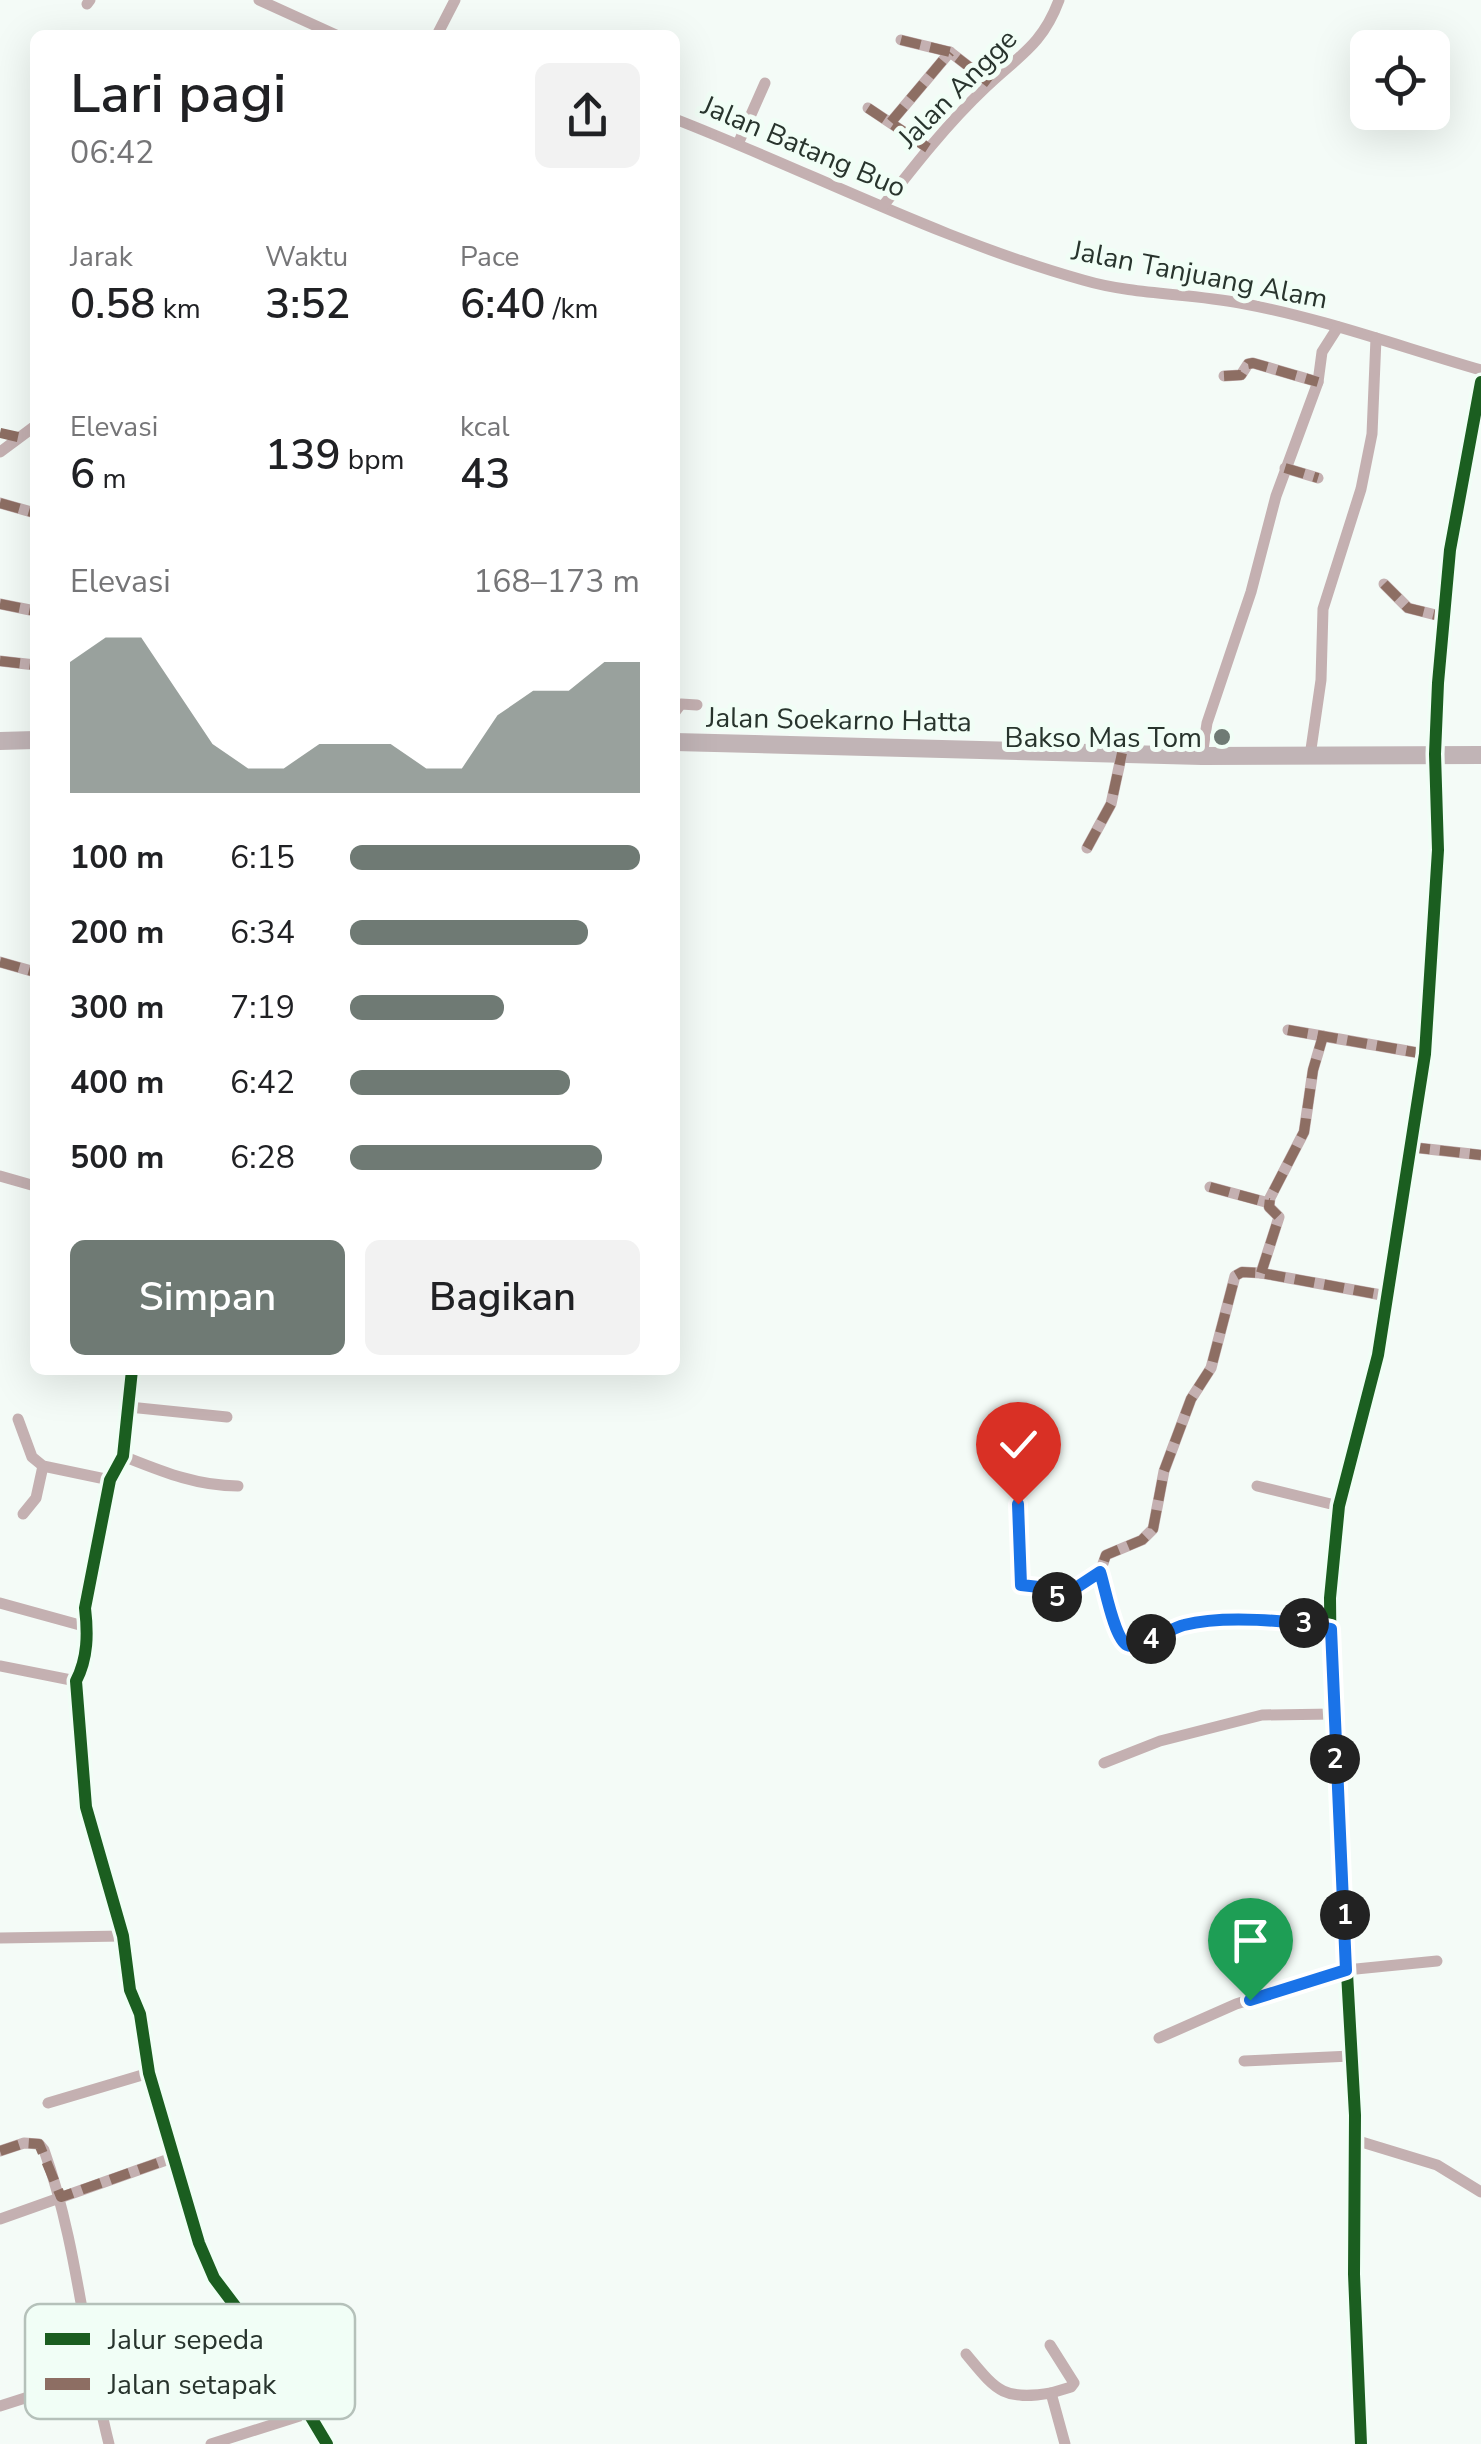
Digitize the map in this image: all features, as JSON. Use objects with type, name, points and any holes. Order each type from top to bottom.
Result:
[{"type":"highway","points":[[0,742],[30,740]]},
{"type":"highway","name":"Jalan Soekarno Hatta","points":[[680,742],[1202,756],[1481,755]]},
{"type":"street","points":[[260,0],[325,30]]},
{"type":"street","points":[[439,30],[454,0]]},
{"type":"street","name":"Jalan Angge","points":[[883,206],[928,148],[990,83],[1036,44],[1058,0]]},
{"type":"street","points":[[901,40],[950,52],[990,83]]},
{"type":"street","points":[[891,122],[950,52]]},
{"type":"street","points":[[738,144],[765,83]]},
{"type":"street","points":[[868,108],[928,148]]},
{"type":"street","name":"Jalan Batang Buo","points":[[680,121],[913,218]]},
{"type":"street","name":"Jalan Tanjuang Alam","points":[[913,218],[1083,280],[1240,303],[1338,327],[1481,370]]},
{"type":"street","points":[[1202,756],[1207,723],[1251,592],[1285,468],[1318,382],[1322,352],[1338,327]]},
{"type":"street","points":[[1310,756],[1322,680],[1323,609],[1361,489],[1372,434],[1376,338]]},
{"type":"street","points":[[1224,376],[1241,374],[1253,363],[1318,382]]},
{"type":"street","points":[[1361,2444],[1354,2274],[1356,2140],[1333,1714],[1332,1564],[1339,1506],[1378,1355],[1425,1054],[1438,850],[1435,754],[1444,617],[1450,550],[1477,423],[1481,382]]},
{"type":"street","points":[[0,452],[30,429]]},
{"type":"street","points":[[0,433],[18,437]]},
{"type":"street","points":[[1285,468],[1318,478]]},
{"type":"street","points":[[0,502],[30,512]]},
{"type":"street","points":[[1384,584],[1408,608],[1444,617]]},
{"type":"street","points":[[0,604],[30,610]]},
{"type":"street","points":[[0,662],[30,665]]},
{"type":"street","points":[[680,705],[697,705]]},
{"type":"street","points":[[1087,848],[1111,804],[1122,753]]},
{"type":"street","points":[[0,962],[30,971]]},
{"type":"street","points":[[1288,1030],[1425,1054]]},
{"type":"street","points":[[1269,1203],[1304,1132],[1313,1070],[1323,1036]]},
{"type":"street","points":[[1410,1147],[1481,1155]]},
{"type":"street","points":[[0,1176],[30,1185]]},
{"type":"street","points":[[1210,1187],[1269,1203],[1278,1220],[1261,1273]]},
{"type":"street","points":[[1331,1629],[1281,1620],[1184,1625],[1136,1647],[1127,1645],[1118,1634],[1100,1572],[1106,1555],[1142,1540],[1154,1529],[1164,1471],[1191,1399],[1211,1368],[1231,1283],[1242,1272],[1388,1296]]},
{"type":"street","points":[[132,1375],[123,1456],[110,1480],[85,1608],[84,1665],[76,1681],[86,1807],[123,1936],[130,1990],[140,2014],[150,2073],[172,2158],[210,2269],[235,2304]]},
{"type":"street","points":[[129,1407],[227,1416]]},
{"type":"street","points":[[18,1419],[32,1457],[43,1466],[110,1480]]},
{"type":"street","points":[[123,1456],[180,1478],[216,1486],[238,1486]]},
{"type":"street","points":[[22,1514],[36,1498],[43,1466]]},
{"type":"street","points":[[1257,1486],[1339,1506]]},
{"type":"street","points":[[1018,1504],[1021,1585],[1048,1588],[1062,1597],[1100,1572]]},
{"type":"street","points":[[0,1604],[87,1627]]},
{"type":"street","points":[[0,1666],[76,1681]]},
{"type":"street","points":[[1104,1763],[1160,1741],[1262,1715],[1333,1714]]},
{"type":"street","points":[[0,1938],[123,1936]]},
{"type":"street","points":[[1159,2038],[1236,2004],[1346,1970],[1437,1961]]},
{"type":"street","points":[[1244,2061],[1351,2056]]},
{"type":"street","points":[[48,2103],[150,2073]]},
{"type":"street","points":[[1356,2140],[1436,2165],[1481,2192]]},
{"type":"street","points":[[0,2152],[24,2144],[40,2144],[61,2197],[80,2304]]},
{"type":"street","points":[[0,2219],[172,2158]]},
{"type":"street","points":[[966,2354],[996,2390],[1007,2395],[1052,2393],[1074,2383],[1050,2345]]},
{"type":"street","points":[[1052,2393],[1065,2444]]},
{"type":"street","points":[[0,2406],[25,2400]]},
{"type":"street","points":[[103,2419],[109,2444]]},
{"type":"street","points":[[211,2444],[287,2419]]},
{"type":"street","points":[[312,2419],[327,2444]]},
{"type":"marked path","points":[[901,40],[950,52],[990,83]]},
{"type":"marked path","points":[[891,122],[950,52]]},
{"type":"marked path","points":[[868,108],[928,148]]},
{"type":"marked path","points":[[1224,376],[1241,375],[1253,363],[1318,382]]},
{"type":"marked path","points":[[0,433],[18,437]]},
{"type":"marked path","points":[[1285,468],[1318,478]]},
{"type":"marked path","points":[[0,503],[30,512]]},
{"type":"marked path","points":[[1384,584],[1408,608],[1444,617]]},
{"type":"marked path","points":[[0,604],[30,610]]},
{"type":"marked path","points":[[0,661],[30,664]]},
{"type":"marked path","points":[[1087,848],[1111,804],[1122,753]]},
{"type":"marked path","points":[[0,962],[30,971]]},
{"type":"marked path","points":[[1288,1030],[1425,1054]]},
{"type":"marked path","points":[[1261,1273],[1279,1217],[1269,1207],[1270,1198],[1304,1132],[1313,1070],[1323,1036]]},
{"type":"marked path","points":[[1410,1147],[1481,1155]]},
{"type":"marked path","points":[[1210,1187],[1269,1203]]},
{"type":"marked path","points":[[1331,1629],[1277,1621],[1218,1620],[1184,1625],[1139,1645],[1127,1645],[1114,1622],[1100,1572],[1106,1555],[1142,1540],[1153,1529],[1164,1471],[1191,1399],[1211,1368],[1235,1276],[1242,1272],[1261,1273],[1387,1296]]},
{"type":"marked path","points":[[1018,1504],[1021,1585],[1047,1588],[1062,1597],[1100,1572]]},
{"type":"marked path","points":[[0,2151],[24,2143],[39,2144],[61,2197],[172,2158]]},
{"type":"cycle path","points":[[1361,2444],[1354,2274],[1355,2115],[1331,1688],[1330,1598],[1339,1506],[1378,1355],[1425,1054],[1438,850],[1438,683],[1450,550],[1481,382]]},
{"type":"cycle path","points":[[131,1375],[123,1456],[110,1480],[85,1608],[85,1654],[76,1681],[86,1807],[123,1936],[130,1990],[140,2014],[149,2073],[199,2243],[214,2278],[234,2304]]},
{"type":"cycle path","points":[[312,2419],[327,2444]]},
{"type":"place","name":"Bakso Mas Tom","points":[[1222,737]]},
{"type":"route","points":[[1018,1504],[1021,1585],[1048,1588],[1062,1597],[1100,1572],[1118,1634],[1127,1645],[1136,1647],[1184,1625],[1216,1622],[1289,1621],[1331,1629],[1346,1970],[1250,2000]]}]
